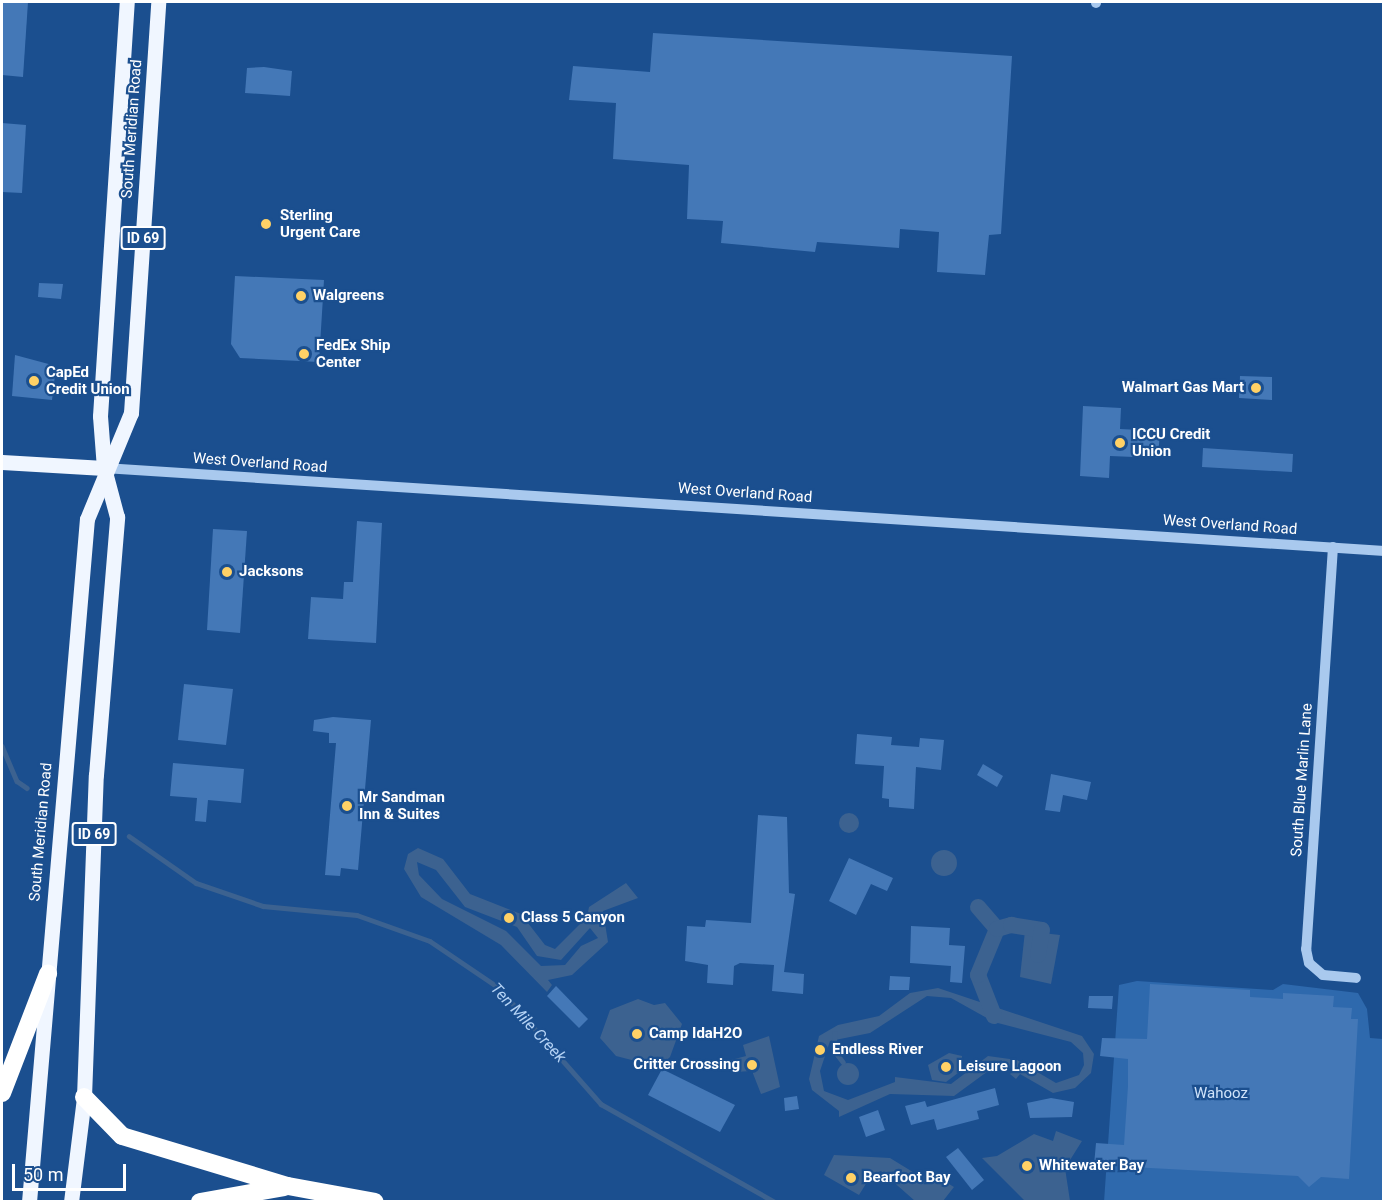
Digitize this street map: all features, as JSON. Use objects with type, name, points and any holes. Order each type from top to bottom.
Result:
[{"type":"highway","points":[[2,1093],[48,974]]},
{"type":"highway","points":[[84,1097],[122,1136],[288,1186],[375,1202]]},
{"type":"highway","points":[[201,1202],[288,1186]]},
{"type":"main road","name":"South Meridian Road","points":[[71,1202],[84,1097],[96,775],[117,517],[104,468],[100,416],[127,2]]},
{"type":"main road","name":"South Meridian Road","points":[[29,1202],[87,519],[104,468],[131,413],[158,2]]},
{"type":"main road","points":[[2,462],[104,468]]},
{"type":"street","name":"West Overland Road","points":[[104,468],[1383,550]]},
{"type":"street","name":"South Blue Marlin Lane","points":[[1333,547],[1306,949],[1310,963],[1323,975],[1356,978]]},
{"type":"green space","name":"Wahooz","points":[[1137,981],[1273,990],[1283,984],[1358,993],[1367,1009],[1370,1038],[1383,1039],[1383,1201],[1104,1202],[1119,985]]},
{"type":"shaded area","points":[[849,813],[856,816],[859,823],[856,830],[849,833],[842,830],[839,823],[842,816]]},
{"type":"shaded area","name":"Class 5 Canyon","points":[[418,848],[443,859],[470,894],[521,914],[545,945],[555,949],[587,917],[589,907],[626,883],[638,898],[603,911],[608,942],[572,975],[548,980],[552,985],[547,992],[501,945],[421,897],[404,869],[408,854]],"holes":[[[417,862],[436,870],[465,907],[517,927],[537,956],[561,960],[590,928],[598,938],[581,946],[565,965],[541,966],[506,931],[442,899],[419,875]]]},
{"type":"shaded area","points":[[944,850],[953,854],[957,863],[953,872],[944,876],[935,872],[931,863],[935,854]]},
{"type":"shaded area","points":[[1025,931],[1060,935],[1051,984],[1020,977]]},
{"type":"shaded area","name":"Endless River","points":[[938,988],[1082,1036],[1094,1054],[1091,1073],[1075,1088],[1053,1093],[1020,1074],[1016,1079],[1010,1074],[1014,1069],[995,1066],[954,1096],[890,1094],[839,1117],[839,1111],[812,1090],[809,1079],[819,1036],[838,1025],[879,1016],[910,993]],"holes":[[[927,996],[951,998],[994,1022],[1071,1042],[1083,1053],[1084,1065],[1079,1075],[1056,1083],[1017,1060],[988,1056],[951,1084],[895,1077],[895,1082],[848,1100],[824,1091],[820,1071],[830,1041],[870,1033]]]},
{"type":"shaded area","name":"Camp IdaH2O","points":[[638,999],[654,1005],[665,1003],[682,1024],[670,1057],[659,1067],[616,1056],[600,1038],[610,1010]]},
{"type":"shaded area","name":"Critter Crossing","points":[[769,1036],[780,1087],[761,1094],[752,1071],[734,1072],[731,1060],[746,1056],[743,1045]]},
{"type":"shaded area","name":"Leisure Lagoon","points":[[949,1053],[962,1056],[962,1070],[946,1082],[932,1080],[928,1065]]},
{"type":"shaded area","points":[[848,1063],[856,1066],[859,1074],[856,1082],[848,1085],[840,1082],[837,1074],[840,1066]]},
{"type":"shaded area","name":"Whitewater Bay","points":[[1056,1131],[1082,1141],[1065,1168],[1070,1201],[1025,1201],[982,1158],[997,1156],[1034,1134],[1053,1141]]},
{"type":"shaded area","name":"Bearfoot Bay","points":[[834,1155],[890,1158],[921,1177],[931,1173],[954,1187],[943,1201],[915,1201],[881,1171],[872,1174],[859,1195],[824,1175]]},
{"type":"building","points":[[2,2],[28,2],[23,77],[2,75]]},
{"type":"building","points":[[653,33],[1012,56],[1001,234],[989,235],[985,275],[937,272],[939,232],[900,229],[899,248],[817,242],[815,252],[721,243],[723,221],[687,219],[689,165],[613,159],[616,103],[569,100],[573,66],[650,72]]},
{"type":"building","points":[[264,67],[292,71],[290,96],[245,93],[247,68]]},
{"type":"building","points":[[2,123],[26,125],[22,193],[2,192]]},
{"type":"building","name":"Walgreens","points":[[235,276],[324,280],[319,362],[240,358],[231,344]]},
{"type":"building","points":[[39,283],[63,284],[61,299],[38,297]]},
{"type":"building","name":"CapEd Credit Union","points":[[15,355],[56,366],[52,400],[12,396]]},
{"type":"building","name":"Walmart Gas Mart","points":[[1240,376],[1272,377],[1272,400],[1239,398]]},
{"type":"building","name":"ICCU Credit Union","points":[[1083,406],[1121,408],[1120,429],[1160,431],[1158,458],[1110,456],[1109,478],[1080,476]]},
{"type":"building","points":[[1203,448],[1293,454],[1292,472],[1202,467]]},
{"type":"building","points":[[357,521],[382,523],[376,643],[308,639],[311,597],[343,599],[344,582],[353,582]]},
{"type":"building","name":"Jacksons","points":[[213,529],[247,531],[240,633],[207,630]]},
{"type":"building","points":[[184,684],[233,689],[226,745],[178,740]]},
{"type":"building","name":"Mr Sandman Inn & Suites","points":[[333,717],[371,720],[358,870],[341,868],[340,876],[325,875],[336,743],[329,743],[329,733],[313,731],[314,720]]},
{"type":"building","points":[[857,734],[892,737],[891,745],[919,747],[920,738],[944,740],[941,770],[916,767],[914,809],[889,807],[889,799],[882,798],[884,766],[855,764]]},
{"type":"building","points":[[173,763],[244,769],[241,803],[208,800],[206,822],[195,821],[197,798],[170,796]]},
{"type":"building","points":[[983,764],[1003,776],[997,787],[977,775]]},
{"type":"building","points":[[1051,774],[1091,782],[1087,800],[1063,795],[1060,812],[1045,810]]},
{"type":"building","points":[[758,815],[787,817],[789,893],[795,894],[784,972],[804,974],[803,994],[772,991],[774,965],[740,963],[734,966],[733,985],[707,983],[708,965],[685,961],[687,926],[705,927],[706,920],[751,923]]},
{"type":"building","points":[[849,858],[893,878],[887,891],[871,884],[856,915],[829,901]]},
{"type":"building","points":[[911,926],[950,928],[949,945],[965,946],[962,983],[950,982],[951,966],[910,963]]},
{"type":"building","points":[[890,976],[910,977],[909,990],[889,990]]},
{"type":"building","name":"Wahooz","points":[[1150,984],[1250,990],[1250,997],[1283,999],[1283,993],[1334,996],[1333,1007],[1352,1008],[1351,1019],[1358,1019],[1349,1179],[1321,1177],[1309,1187],[1298,1176],[1094,1165],[1096,1143],[1124,1145],[1128,1086],[1128,1059],[1100,1056],[1102,1038],[1147,1039]]},
{"type":"building","points":[[556,986],[588,1019],[579,1028],[547,996]]},
{"type":"building","points":[[1089,996],[1113,996],[1112,1009],[1088,1008]]},
{"type":"building","points":[[662,1069],[735,1105],[720,1132],[648,1095]]},
{"type":"building","points":[[995,1088],[999,1105],[977,1111],[979,1119],[937,1130],[934,1119],[911,1125],[905,1106],[925,1101],[927,1107]]},
{"type":"building","points":[[797,1096],[799,1109],[785,1111],[784,1098]]},
{"type":"building","points":[[1051,1098],[1074,1102],[1072,1117],[1030,1118],[1027,1103]]},
{"type":"building","points":[[878,1110],[885,1130],[866,1137],[859,1117]]},
{"type":"building","points":[[958,1148],[984,1180],[972,1190],[946,1157]]},
{"type":"waterway","name":"Ten Mile Creek","points":[[2,746],[17,781],[27,788]]},
{"type":"waterway","name":"Ten Mile Creek","points":[[129,836],[196,883],[263,906],[357,915],[430,941],[498,987],[601,1104],[775,1202]]},
{"type":"waterway","points":[[978,907],[997,929]]},
{"type":"waterway","points":[[994,1016],[978,975],[997,929],[1011,925],[1042,930],[1038,955]]},
{"type":"waterway","points":[[835,1033],[834,1050],[843,1062]]},
{"type":"place","name":"Sterling Urgent Care","points":[[266,224]]},
{"type":"place","name":"Walgreens","points":[[301,296]]},
{"type":"place","name":"FedEx Ship Center","points":[[304,354]]},
{"type":"place","name":"CapEd Credit Union","points":[[34,381]]},
{"type":"place","name":"Walmart Gas Mart","points":[[1256,388]]},
{"type":"place","name":"ICCU Credit Union","points":[[1120,443]]},
{"type":"place","name":"Jacksons","points":[[227,572]]},
{"type":"place","name":"Mr Sandman Inn & Suites","points":[[347,806]]},
{"type":"place","name":"Class 5 Canyon","points":[[509,918]]},
{"type":"place","name":"Camp IdaH2O","points":[[637,1034]]},
{"type":"place","name":"Endless River","points":[[820,1050]]},
{"type":"place","name":"Critter Crossing","points":[[752,1065]]},
{"type":"place","name":"Leisure Lagoon","points":[[946,1067]]},
{"type":"place","name":"Whitewater Bay","points":[[1027,1166]]},
{"type":"place","name":"Bearfoot Bay","points":[[851,1178]]}]
